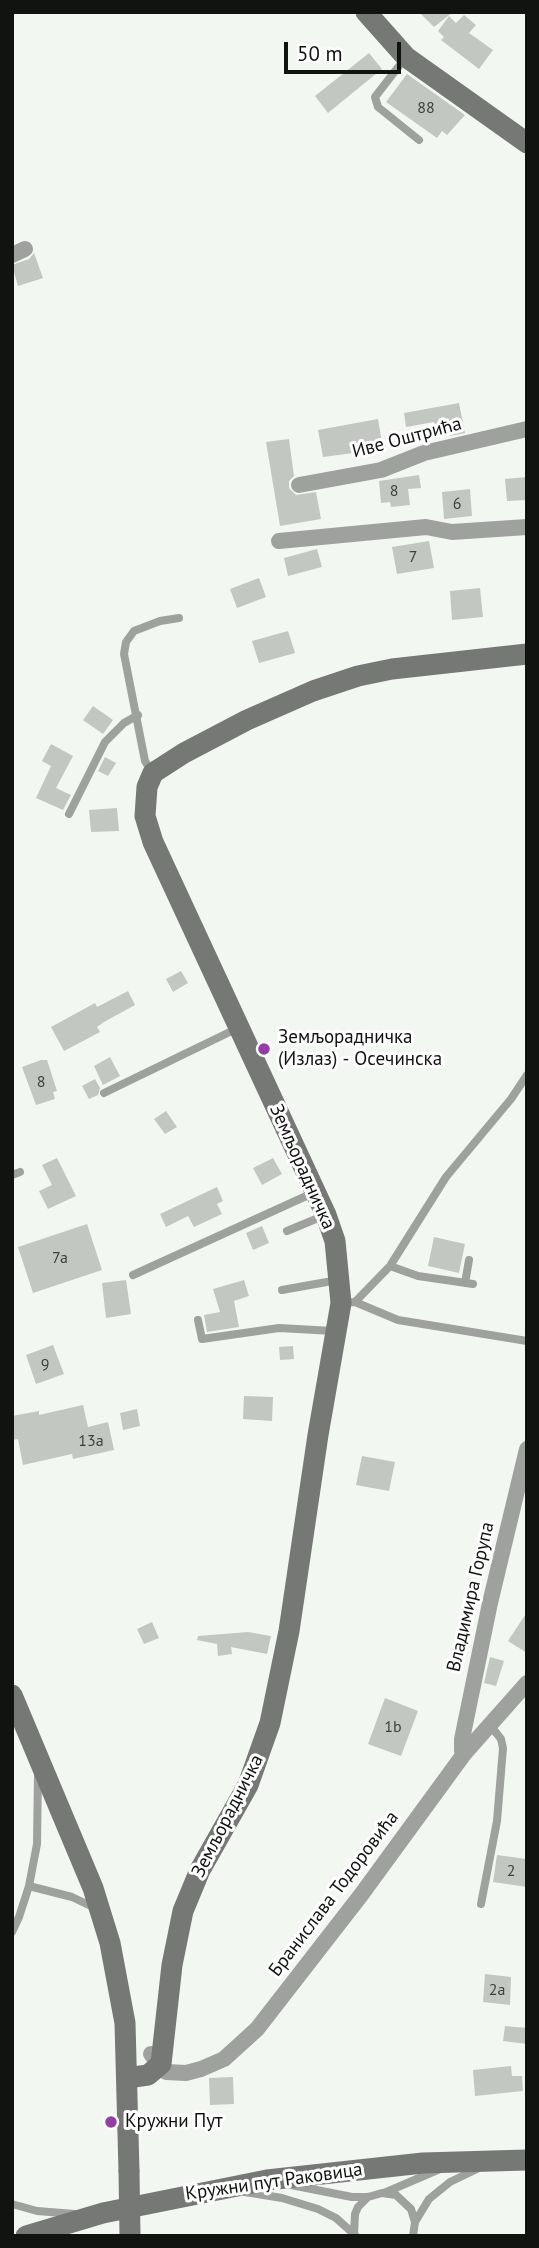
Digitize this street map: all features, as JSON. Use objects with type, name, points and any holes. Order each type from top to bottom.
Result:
[{"type":"street","points":[[366,12],[406,57],[527,144]]},
{"type":"street","name":"Иве Оштрића","points":[[299,485],[381,470],[424,453],[527,429]]},
{"type":"street","points":[[279,541],[426,527],[452,533],[527,527]]},
{"type":"street","points":[[153,773],[184,753],[247,720],[338,682],[412,666],[527,654]]},
{"type":"street","name":"Земљорадничка","points":[[153,773],[145,794],[147,824],[171,883],[326,1214],[335,1241],[339,1279],[348,1303],[336,1331],[289,1631],[270,1723],[248,1785],[200,1870],[183,1911],[158,2055]]},
{"type":"street","name":"Владимира Горупа","points":[[464,1754],[461,1739],[527,1449]]},
{"type":"street","name":"Бранислава Тодоровића","points":[[158,2055],[173,2074],[201,2069],[224,2059],[257,2029],[361,1895],[464,1754],[527,1683]]},
{"type":"street","points":[[12,1695],[101,1911],[117,1972],[125,2023],[130,2236]]},
{"type":"street","points":[[127,2067],[158,2055]]},
{"type":"street","name":"Кружни пут Раковица","points":[[26,2236],[99,2214],[267,2180],[458,2161],[516,2160]]},
{"type":"lane","points":[[406,57],[375,97],[378,107],[419,140]]},
{"type":"lane","points":[[153,773],[145,761],[124,653],[126,642],[134,631],[160,621],[180,618]]},
{"type":"lane","points":[[69,814],[105,742],[124,723],[138,715]]},
{"type":"lane","points":[[104,1093],[238,1028]]},
{"type":"lane","points":[[526,1079],[446,1177],[390,1266],[348,1303],[398,1320],[527,1340]]},
{"type":"lane","points":[[133,1275],[314,1192]]},
{"type":"lane","points":[[287,1231],[326,1214]]},
{"type":"lane","points":[[390,1266],[418,1276],[469,1284],[469,1260]]},
{"type":"lane","points":[[282,1290],[339,1279]]},
{"type":"lane","points":[[198,1320],[202,1339],[279,1328],[336,1331]]},
{"type":"lane","points":[[481,1904],[497,1821],[503,1748],[501,1740],[490,1725]]},
{"type":"lane","points":[[12,1932],[29,1886],[37,1844],[37,1758]]},
{"type":"lane","points":[[29,1886],[72,1898],[101,1911]]},
{"type":"lane","points":[[413,2236],[415,2222],[429,2199],[450,2182],[480,2168],[516,2160]]},
{"type":"lane","points":[[267,2180],[332,2194],[369,2197],[458,2161]]},
{"type":"lane","points":[[214,2189],[282,2198],[318,2208],[336,2218],[355,2235]]},
{"type":"lane","points":[[382,2193],[402,2199],[411,2209],[415,2222]]},
{"type":"lane","points":[[355,2235],[355,2214],[358,2207],[369,2197]]},
{"type":"lane","points":[[12,2204],[37,2211],[99,2214]]},
{"type":"building","points":[[419,12],[453,12],[434,27]]},
{"type":"building","points":[[464,15],[476,25],[469,33],[493,50],[479,69],[441,40],[444,37],[438,31],[449,16],[456,23]]},
{"type":"building","points":[[369,53],[382,69],[328,113],[315,96]]},
{"type":"building","points":[[407,74],[465,115],[447,135],[442,131],[437,138],[386,102]]},
{"type":"building","points":[[34,253],[43,278],[18,286],[12,265],[29,259]]},
{"type":"building","points":[[459,403],[465,433],[450,436],[436,434],[434,422],[406,427],[404,413]]},
{"type":"building","points":[[378,419],[383,449],[323,457],[318,430]]},
{"type":"building","points":[[289,439],[294,476],[289,481],[289,488],[296,495],[316,492],[321,519],[280,526],[266,442]]},
{"type":"building","points":[[419,475],[421,488],[408,489],[410,505],[391,507],[390,502],[381,503],[379,481]]},
{"type":"building","points":[[527,477],[527,500],[507,501],[505,479]]},
{"type":"building","points":[[470,489],[472,516],[444,519],[442,492]]},
{"type":"building","points":[[429,541],[434,568],[397,574],[392,547]]},
{"type":"building","points":[[317,549],[322,567],[288,576],[284,558]]},
{"type":"building","points":[[259,578],[266,597],[237,608],[230,589]]},
{"type":"building","points":[[480,588],[483,617],[452,620],[450,591]]},
{"type":"building","points":[[288,631],[295,653],[259,663],[252,641]]},
{"type":"building","points":[[93,706],[113,720],[103,734],[83,720]]},
{"type":"building","points":[[51,744],[73,756],[56,788],[71,795],[63,810],[36,798],[51,766],[42,761]]},
{"type":"building","points":[[105,757],[116,763],[108,776],[98,771]]},
{"type":"building","points":[[117,808],[119,831],[91,832],[89,810]]},
{"type":"building","points":[[181,971],[188,983],[173,992],[166,979]]},
{"type":"building","points":[[128,991],[135,1005],[97,1027],[100,1032],[64,1051],[51,1027],[95,1003],[97,1007]]},
{"type":"building","points":[[110,1057],[120,1076],[103,1085],[94,1066]]},
{"type":"building","points":[[47,1060],[57,1091],[53,1092],[55,1099],[36,1105],[22,1067]]},
{"type":"building","points":[[95,1079],[100,1088],[98,1095],[89,1099],[82,1086]]},
{"type":"building","points":[[166,1111],[177,1127],[165,1134],[154,1119]]},
{"type":"building","points":[[57,1158],[76,1196],[48,1209],[39,1191],[52,1185],[42,1165]]},
{"type":"building","points":[[273,1158],[282,1174],[262,1185],[253,1168]]},
{"type":"building","points":[[217,1187],[223,1201],[217,1204],[222,1214],[194,1227],[188,1216],[166,1227],[160,1214]]},
{"type":"building","points":[[87,1224],[102,1270],[33,1293],[18,1247]]},
{"type":"building","points":[[262,1226],[269,1243],[253,1250],[246,1233]]},
{"type":"building","points":[[434,1237],[465,1244],[459,1273],[428,1266]]},
{"type":"building","points":[[126,1280],[131,1314],[106,1318],[102,1283]]},
{"type":"building","points":[[244,1280],[249,1296],[234,1301],[239,1327],[207,1332],[204,1315],[220,1312],[213,1289]]},
{"type":"building","points":[[53,1345],[64,1374],[36,1384],[26,1355]]},
{"type":"building","points":[[293,1346],[294,1359],[280,1360],[279,1347]]},
{"type":"building","points":[[244,1396],[273,1397],[272,1421],[243,1419]]},
{"type":"building","points":[[83,1405],[88,1427],[108,1422],[114,1450],[73,1459],[72,1454],[23,1465],[18,1439],[12,1440],[12,1416],[39,1411],[39,1415]]},
{"type":"building","points":[[137,1409],[140,1426],[123,1430],[120,1413]]},
{"type":"building","points":[[362,1456],[395,1462],[389,1491],[356,1485]]},
{"type":"building","points":[[527,1612],[527,1653],[508,1641]]},
{"type":"building","points":[[152,1622],[159,1638],[144,1644],[137,1629]]},
{"type":"building","points":[[248,1632],[271,1636],[267,1654],[231,1647],[232,1654],[218,1656],[217,1644],[197,1640],[198,1636]]},
{"type":"building","points":[[490,1657],[504,1661],[496,1686],[484,1683]]},
{"type":"building","points":[[385,1698],[418,1711],[401,1756],[368,1744]]},
{"type":"building","points":[[497,1855],[527,1859],[527,1887],[493,1882]]},
{"type":"building","points":[[485,1974],[511,1977],[510,2005],[483,2002]]},
{"type":"building","points":[[505,2026],[527,2028],[527,2044],[503,2041]]},
{"type":"building","points":[[511,2066],[512,2076],[522,2076],[523,2091],[475,2096],[473,2070]]},
{"type":"building","points":[[233,2077],[234,2104],[210,2105],[209,2078]]},
{"type":"place","name":"Земљорадничка (Излаз) - Осечинска","points":[[264,1049]]},
{"type":"place","name":"Кружни Пут","points":[[111,2122]]}]
